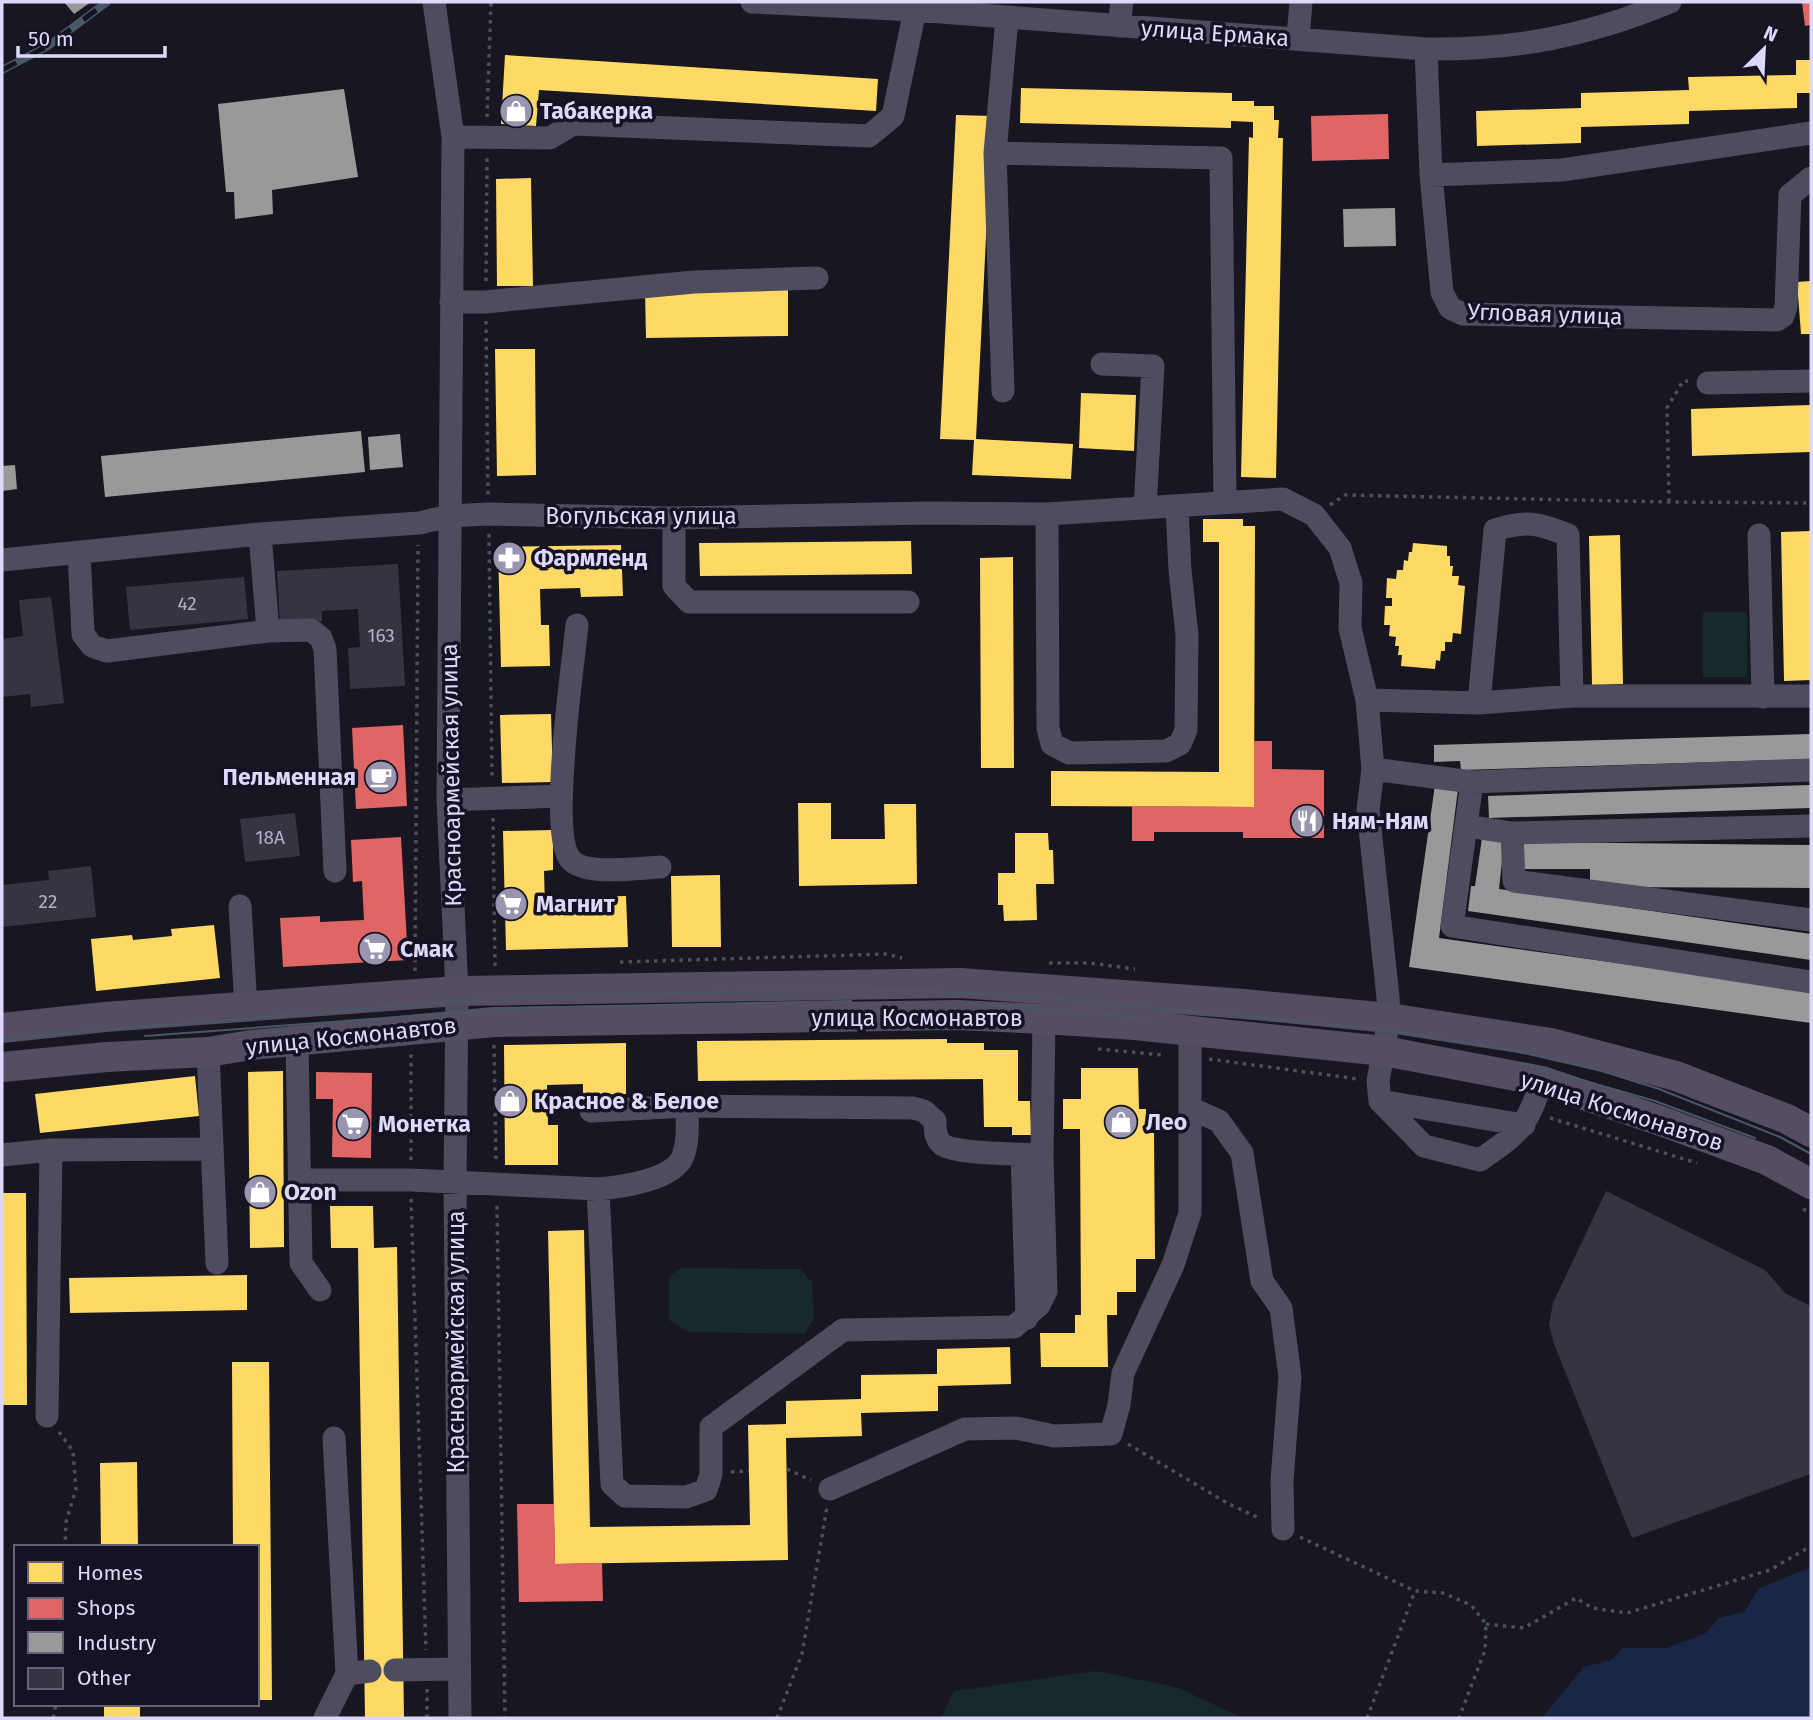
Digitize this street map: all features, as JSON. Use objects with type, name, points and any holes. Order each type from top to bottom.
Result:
[{"type":"main road","name":"улица Космонавтов","points":[[2,1028],[105,1017],[457,991],[960,983],[1244,1004],[1389,1018],[1551,1043],[1676,1076],[1787,1119],[1811,1132]]},
{"type":"main road","name":"улица Космонавтов","points":[[2,1067],[107,1057],[208,1052],[251,1045],[494,1022],[957,1015],[1044,1018],[1384,1051],[1542,1081],[1767,1160],[1811,1184]]},
{"type":"street","name":"Красноармейская улица","points":[[434,2],[453,137],[448,800],[457,991],[455,1182],[460,1718]]},
{"type":"street","name":"улица Ермака","points":[[752,2],[915,10],[1464,50],[1542,42],[1583,33],[1636,8],[1670,2]]},
{"type":"street","points":[[1119,26],[1122,2]]},
{"type":"street","points":[[1298,38],[1301,2]]},
{"type":"street","points":[[453,137],[550,138],[573,124],[869,136],[893,116],[915,10]]},
{"type":"street","points":[[1003,391],[995,153],[1007,18]]},
{"type":"street","name":"Угловая улица","points":[[1426,49],[1431,175],[1442,292],[1450,308],[1463,314],[1777,320],[1783,316],[1786,307],[1790,195],[1811,178]]},
{"type":"street","points":[[1431,175],[1562,170],[1811,133]]},
{"type":"street","points":[[995,153],[1221,158],[1225,502]]},
{"type":"street","points":[[451,302],[485,302],[694,282],[817,278]]},
{"type":"street","points":[[1102,364],[1153,366],[1144,508]]},
{"type":"street","points":[[1708,383],[1811,381]]},
{"type":"street","name":"Вогульская улица","points":[[2,560],[260,534],[419,523],[449,516],[488,514],[674,518],[928,513],[1047,514],[1283,499],[1314,515]]},
{"type":"street","points":[[1047,514],[1048,729],[1052,744],[1069,753],[1166,751],[1180,744],[1186,730],[1187,635],[1177,507]]},
{"type":"street","points":[[1314,515],[1339,548],[1351,583],[1350,628],[1367,700],[1373,769],[1368,810],[1389,1018],[1378,1081],[1380,1101],[1424,1146],[1480,1160],[1509,1140],[1524,1125],[1542,1081]]},
{"type":"street","points":[[674,518],[674,586],[689,602],[908,602]]},
{"type":"street","points":[[1479,703],[1495,530],[1518,523],[1544,525],[1568,535],[1572,696]]},
{"type":"street","points":[[260,534],[268,631]]},
{"type":"street","points":[[1759,535],[1763,697]]},
{"type":"street","points":[[79,553],[83,634],[92,646],[107,651],[268,631],[311,631],[321,638],[326,649],[335,871]]},
{"type":"street","points":[[577,625],[561,796],[563,846],[571,861],[587,870],[660,867]]},
{"type":"street","points":[[1367,700],[1479,703],[1572,696],[1811,696]]},
{"type":"street","points":[[1373,769],[1472,782],[1811,770]]},
{"type":"street","points":[[1472,782],[1452,926],[1811,982]]},
{"type":"street","points":[[448,800],[561,796]]},
{"type":"street","points":[[1467,826],[1512,833],[1811,826]]},
{"type":"street","points":[[1512,833],[1514,881],[1811,920]]},
{"type":"street","points":[[240,906],[246,1008]]},
{"type":"street","points":[[598,1189],[612,1484],[625,1496],[686,1497],[706,1490],[711,1474],[711,1427],[843,1330],[1014,1327],[1039,1305],[1046,1292],[1032,1154],[1044,1018]]},
{"type":"street","points":[[830,1489],[965,1429],[1016,1428],[1054,1436],[1111,1434],[1119,1405],[1123,1373],[1172,1265],[1190,1213],[1190,1031]]},
{"type":"street","points":[[298,1042],[302,1263],[320,1290]]},
{"type":"street","points":[[208,1052],[218,1263]]},
{"type":"street","points":[[1380,1101],[1524,1125]]},
{"type":"street","points":[[591,1111],[687,1106],[913,1108],[925,1111],[935,1121],[935,1135],[941,1144],[955,1151],[1032,1154]]},
{"type":"street","points":[[301,1180],[410,1180],[598,1189],[626,1186],[651,1180],[682,1159],[687,1137],[687,1106]]},
{"type":"street","points":[[1190,1108],[1219,1121],[1242,1153],[1262,1281],[1281,1308],[1290,1377],[1282,1480],[1283,1530]]},
{"type":"street","points":[[2,1155],[51,1150],[212,1149]]},
{"type":"street","points":[[47,1416],[51,1150]]},
{"type":"street","points":[[325,1718],[347,1674],[334,1438]]},
{"type":"street","points":[[395,1670],[459,1669]]},
{"type":"street","points":[[347,1674],[370,1671]]},
{"type":"path","points":[[491,2],[485,302],[495,990]]},
{"type":"path","points":[[1669,502],[1667,408],[1683,381],[1708,383]]},
{"type":"path","points":[[1314,515],[1345,495],[1811,503]]},
{"type":"path","points":[[414,996],[419,523]]},
{"type":"path","points":[[494,1022],[505,1718]]},
{"type":"path","points":[[412,1029],[410,1180],[427,1718]]},
{"type":"path","points":[[47,1416],[74,1451],[76,1489],[66,1522],[65,1545]]},
{"type":"path","points":[[1111,1434],[1227,1503],[1283,1530],[1415,1591],[1444,1593],[1471,1605],[1486,1624],[1485,1650],[1459,1718]]},
{"type":"path","points":[[777,1718],[802,1654],[830,1489],[787,1469]]},
{"type":"path","points":[[1486,1624],[1524,1628],[1576,1598],[1592,1608],[1627,1613],[1770,1570],[1811,1546]]},
{"type":"path","points":[[1367,1718],[1415,1591]]},
{"type":"green space","points":[[1703,612],[1747,612],[1747,677],[1703,677]]},
{"type":"green space","points":[[681,1268],[800,1269],[812,1282],[814,1319],[804,1334],[688,1332],[669,1320],[669,1277]]},
{"type":"green space","points":[[1096,1671],[1176,1687],[1243,1718],[941,1718],[954,1691]]},
{"type":"water","points":[[1811,1567],[1811,1718],[1542,1718],[1584,1667],[1611,1660],[1622,1648],[1667,1648],[1706,1633],[1719,1618],[1744,1612],[1759,1588]]},
{"type":"building: Homes","points":[[505,55],[878,79],[876,111],[539,90],[536,126],[501,124]]},
{"type":"building: Homes","points":[[1796,60],[1811,60],[1811,93],[1797,93],[1797,108],[1689,111],[1689,124],[1581,127],[1581,143],[1477,146],[1476,111],[1581,108],[1581,93],[1689,90],[1688,77],[1796,75]]},
{"type":"building: Homes","points":[[1021,88],[1232,93],[1232,101],[1254,101],[1254,106],[1274,106],[1274,120],[1279,120],[1278,138],[1283,138],[1276,478],[1241,477],[1249,137],[1253,138],[1253,122],[1231,121],[1231,128],[1020,123]]},
{"type":"building: Homes","points":[[956,115],[992,116],[976,439],[1073,444],[1071,479],[972,475],[974,440],[940,439]]},
{"type":"building: Homes","points":[[531,178],[533,286],[497,286],[496,179]]},
{"type":"building: Homes","points":[[1811,281],[1811,334],[1801,334],[1797,282]]},
{"type":"building: Homes","points":[[788,289],[788,336],[646,338],[645,291]]},
{"type":"building: Homes","points":[[495,349],[535,349],[536,475],[497,476]]},
{"type":"building: Homes","points":[[1081,393],[1136,395],[1134,451],[1079,448]]},
{"type":"building: Homes","points":[[1811,405],[1811,452],[1692,456],[1691,409]]},
{"type":"building: Homes","points":[[1203,519],[1243,519],[1243,526],[1255,526],[1254,807],[1051,806],[1051,771],[1219,772],[1219,542],[1203,542]]},
{"type":"building: Homes","points":[[1811,531],[1811,680],[1784,681],[1781,532]]},
{"type":"building: Homes","points":[[1620,535],[1623,684],[1592,685],[1589,536]]},
{"type":"building: Homes","points":[[911,541],[912,574],[700,576],[699,543]]},
{"type":"building: Homes","points":[[1413,543],[1447,546],[1450,566],[1453,566],[1452,576],[1459,576],[1458,585],[1465,586],[1461,634],[1453,633],[1452,642],[1445,642],[1445,651],[1441,651],[1440,661],[1436,660],[1435,669],[1401,666],[1402,655],[1398,655],[1399,646],[1395,646],[1396,637],[1389,636],[1390,625],[1384,625],[1385,606],[1392,606],[1392,598],[1386,598],[1387,578],[1396,579],[1397,570],[1403,570],[1404,560],[1408,561]]},
{"type":"building: Homes","points":[[621,545],[623,596],[581,597],[580,588],[540,589],[541,625],[549,625],[550,666],[501,667],[498,547]]},
{"type":"building: Homes","points":[[1013,557],[1014,768],[981,768],[980,558]]},
{"type":"building: Homes","points":[[551,714],[553,782],[502,783],[500,715]]},
{"type":"building: Homes","points":[[798,803],[831,803],[831,839],[885,839],[884,804],[916,804],[917,884],[799,886]]},
{"type":"building: Homes","points":[[553,830],[553,870],[544,871],[545,907],[586,906],[586,897],[626,896],[628,947],[506,950],[503,831]]},
{"type":"building: Homes","points":[[1015,833],[1048,833],[1049,850],[1053,850],[1054,884],[1036,884],[1037,920],[1004,921],[1003,905],[998,905],[998,873],[1015,873]]},
{"type":"building: Homes","points":[[720,875],[721,947],[672,947],[671,876]]},
{"type":"building: Homes","points":[[214,925],[220,978],[96,991],[91,939],[132,935],[133,940],[172,936],[171,929]]},
{"type":"building: Homes","points":[[947,1039],[947,1043],[984,1043],[984,1050],[1018,1050],[1018,1101],[1030,1101],[1031,1135],[1012,1135],[1012,1127],[984,1127],[983,1079],[698,1081],[697,1041]]},
{"type":"building: Homes","points":[[626,1043],[626,1094],[583,1095],[583,1084],[547,1085],[548,1125],[558,1125],[558,1165],[505,1165],[504,1045]]},
{"type":"building: Homes","points":[[1081,1068],[1138,1068],[1139,1109],[1146,1109],[1146,1133],[1154,1133],[1155,1259],[1136,1259],[1136,1292],[1117,1292],[1117,1315],[1107,1315],[1108,1367],[1041,1367],[1040,1333],[1075,1333],[1075,1315],[1081,1315],[1080,1129],[1063,1129],[1063,1099],[1081,1099]]},
{"type":"building: Homes","points":[[283,1071],[284,1247],[250,1248],[248,1072]]},
{"type":"building: Homes","points":[[195,1076],[199,1116],[40,1133],[35,1094]]},
{"type":"building: Homes","points":[[2,1193],[26,1193],[27,1405],[2,1405]]},
{"type":"building: Homes","points":[[330,1206],[373,1206],[374,1248],[397,1247],[404,1718],[365,1718],[358,1248],[331,1248]]},
{"type":"building: Homes","points":[[584,1230],[590,1527],[750,1525],[748,1425],[786,1424],[786,1401],[861,1399],[861,1375],[937,1374],[937,1349],[1010,1347],[1011,1384],[938,1386],[938,1411],[861,1413],[862,1436],[786,1438],[788,1560],[555,1564],[548,1231]]},
{"type":"building: Homes","points":[[247,1275],[247,1310],[70,1313],[69,1278]]},
{"type":"building: Homes","points":[[232,1362],[269,1362],[272,1700],[259,1700],[259,1545],[233,1545]]},
{"type":"building: Homes","points":[[137,1462],[138,1545],[101,1545],[100,1463]]},
{"type":"building: Homes","points":[[104,1706],[140,1706],[140,1718],[104,1718]]},
{"type":"building: Shops","points":[[1802,2],[1811,2],[1811,25],[1805,26]]},
{"type":"building: Shops","points":[[1388,114],[1389,159],[1312,161],[1311,116]]},
{"type":"building: Shops","points":[[403,725],[407,806],[356,809],[352,728]]},
{"type":"building: Shops","points":[[1254,741],[1272,741],[1272,769],[1324,770],[1324,838],[1243,838],[1243,832],[1154,832],[1154,841],[1132,841],[1132,806],[1254,807]]},
{"type":"building: Shops","points":[[401,837],[408,960],[283,967],[280,918],[320,916],[320,922],[364,920],[362,881],[353,882],[351,840]]},
{"type":"building: Shops","points":[[316,1072],[372,1073],[371,1158],[332,1157],[333,1099],[316,1099]]},
{"type":"building: Shops","points":[[517,1504],[554,1504],[555,1564],[602,1563],[603,1601],[519,1602]]},
{"type":"building: Industry","points":[[64,2],[91,2],[74,14]]},
{"type":"building: Industry","points":[[344,89],[358,177],[272,190],[273,214],[235,219],[234,192],[226,192],[218,104]]},
{"type":"building: Industry","points":[[1395,208],[1396,246],[1344,247],[1343,209]]},
{"type":"building: Industry","points":[[361,431],[365,472],[105,497],[101,456]]},
{"type":"building: Industry","points":[[400,434],[403,467],[370,470],[368,437]]},
{"type":"building: Industry","points":[[15,465],[17,489],[2,491],[2,466]]},
{"type":"building: Industry","points":[[1811,734],[1811,759],[1461,770],[1460,761],[1434,762],[1434,745]]},
{"type":"building: Industry","points":[[1435,785],[1458,789],[1439,938],[1811,990],[1811,1023],[1409,967]]},
{"type":"building: Industry","points":[[1811,785],[1811,808],[1489,818],[1488,796]]},
{"type":"building: Industry","points":[[1482,838],[1504,842],[1499,889],[1811,934],[1811,960],[1468,911],[1471,886],[1475,886]]},
{"type":"building: Industry","points":[[1524,842],[1811,845],[1811,888],[1590,887],[1590,869],[1524,869]]},
{"type":"building: Other","points":[[398,564],[405,686],[350,689],[348,648],[360,647],[358,609],[322,611],[322,621],[280,624],[277,571]]},
{"type":"building: Other","points":[[244,577],[248,619],[130,630],[126,587]]},
{"type":"building: Other","points":[[51,597],[64,703],[31,707],[30,694],[2,697],[2,639],[23,636],[19,600]]},
{"type":"building: Other","points":[[295,813],[300,856],[245,862],[240,819]]},
{"type":"building: Other","points":[[91,866],[96,917],[2,927],[2,885],[49,880],[48,871]]},
{"type":"building: Other","points":[[1606,1191],[1765,1270],[1786,1294],[1811,1306],[1811,1474],[1632,1538],[1554,1344],[1549,1324],[1553,1303]]},
{"type":"tram line","points":[[2,1038],[509,997],[711,992],[930,991],[1037,997],[1382,1029],[1511,1050],[1602,1071],[1659,1089],[1780,1137],[1811,1154]]},
{"type":"tram line","points":[[145,1036],[518,1008],[851,1001]]},
{"type":"tram line","points":[[969,1003],[1154,1019]]},
{"type":"tram line","points":[[1522,1063],[1655,1101],[1755,1138]]},
{"type":"railway","points":[[2,70],[48,46],[107,2]]},
{"type":"place","name":"Табакерка","points":[[516,111]]},
{"type":"place","name":"Фармленд","points":[[509,558]]},
{"type":"place","name":"Пельменная","points":[[381,777]]},
{"type":"place","name":"Ням-Ням","points":[[1307,821]]},
{"type":"place","name":"Магнит","points":[[511,904]]},
{"type":"place","name":"Смак","points":[[375,949]]},
{"type":"place","name":"Красное & Белое","points":[[510,1101]]},
{"type":"place","name":"Лео","points":[[1121,1122]]},
{"type":"place","name":"Монетка","points":[[353,1124]]},
{"type":"place","name":"Ozon","points":[[260,1192]]}]
